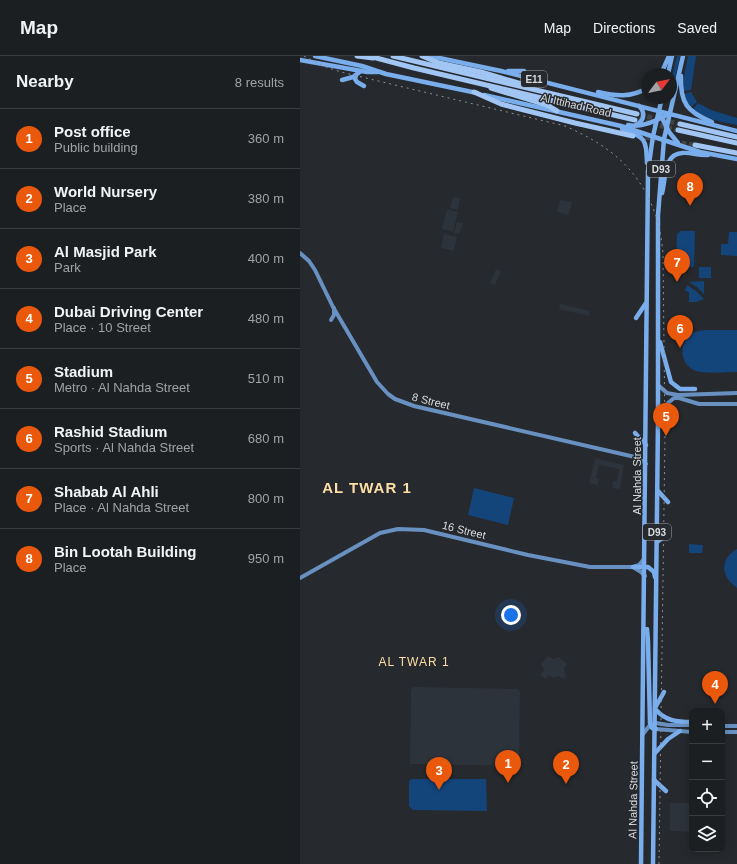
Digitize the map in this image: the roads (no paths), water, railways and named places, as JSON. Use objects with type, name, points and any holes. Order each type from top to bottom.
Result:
[{"type":"highway","points":[[357,56],[376,58]]},
{"type":"highway","name":"Al Ittihad Road","points":[[369,56],[635,120]]},
{"type":"highway","name":"Al Ittihad Road","points":[[393,56],[637,114]]},
{"type":"highway","points":[[422,56],[434,61],[490,74],[541,90]]},
{"type":"highway","points":[[485,85],[494,90],[547,105],[557,111]]},
{"type":"highway","points":[[474,92],[483,97],[506,105],[633,136]]},
{"type":"highway","points":[[680,124],[737,137]]},
{"type":"highway","points":[[678,130],[737,143]]},
{"type":"highway","points":[[695,145],[737,152]]},
{"type":"main road","name":"Al Ittihad Road","points":[[315,56],[362,66],[380,72],[610,123],[664,139],[681,146],[737,159]]},
{"type":"main road","name":"Al Ittihad Road","points":[[430,56],[501,71],[737,130]]},
{"type":"main road","points":[[664,68],[671,56]]},
{"type":"main road","points":[[669,68],[671,56]]},
{"type":"main road","name":"D93","points":[[664,139],[683,56]]},
{"type":"main road","points":[[300,60],[372,73],[380,72]]},
{"type":"main road","points":[[681,66],[681,93],[687,107],[695,114],[723,127]]},
{"type":"main road","points":[[342,80],[356,75],[361,71]]},
{"type":"main road","points":[[501,71],[524,71]]},
{"type":"main road","points":[[356,75],[356,81],[364,86]]},
{"type":"main road","points":[[572,89],[623,96],[635,94],[641,91]]},
{"type":"main road","name":"D93","points":[[654,136],[660,119],[659,111],[661,104]]},
{"type":"main road","points":[[633,126],[640,124],[643,117],[643,110],[638,105]]},
{"type":"main road","points":[[610,123],[633,126],[644,125],[670,114]]},
{"type":"main road","points":[[660,119],[674,139],[681,146]]},
{"type":"main road","points":[[610,123],[616,127],[635,133],[642,138],[647,148],[648,171]]},
{"type":"main road","name":"Al Nahda Street","points":[[641,864],[648,171],[654,136]]},
{"type":"main road","name":"Al Nahda Street","points":[[653,864],[655,753],[658,730],[656,709],[656,637],[659,200],[664,139]]},
{"type":"main road","points":[[659,200],[667,165],[672,157],[683,153],[700,155],[713,154]]},
{"type":"main road","points":[[636,318],[647,301]]},
{"type":"main road","points":[[658,338],[671,382],[680,389],[695,390]]},
{"type":"main road","points":[[635,434],[646,445]]},
{"type":"main road","points":[[658,492],[668,502]]},
{"type":"main road","points":[[657,542],[668,532]]},
{"type":"main road","points":[[633,567],[650,568],[655,574],[654,624],[656,637]]},
{"type":"main road","points":[[644,619],[648,641],[650,726],[658,730]]},
{"type":"main road","points":[[664,692],[656,709],[664,718],[689,723]]},
{"type":"main road","points":[[655,753],[668,739],[680,731]]},
{"type":"main road","points":[[654,780],[666,791]]},
{"type":"street","name":"8 Street","points":[[300,253],[309,262],[314,270],[377,382],[388,394],[399,401],[414,406],[635,457],[646,464]]},
{"type":"street","points":[[331,320],[334,315],[334,308]]},
{"type":"street","points":[[658,385],[666,393],[678,395],[737,393]]},
{"type":"street","points":[[658,420],[668,403],[674,398],[699,404],[737,404]]},
{"type":"street","points":[[635,457],[641,456],[646,451]]},
{"type":"street","name":"16 Street","points":[[300,578],[380,534],[404,528],[432,531],[528,555],[581,566],[603,568],[633,567]]},
{"type":"street","points":[[633,567],[642,563],[645,557]]},
{"type":"street","points":[[633,567],[645,576]]},
{"type":"street","points":[[643,734],[650,726],[658,723],[668,725],[689,724]]},
{"type":"street","points":[[725,726],[737,726]]},
{"type":"street","points":[[658,730],[689,733]]},
{"type":"street","points":[[725,734],[728,732],[737,732]]},
{"type":"tunnel","points":[[640,115],[680,124]]},
{"type":"tunnel","points":[[638,120],[678,130]]},
{"type":"tunnel","points":[[638,136],[656,139]]},
{"type":"tunnel","points":[[674,142],[695,145]]},
{"type":"railway","points":[[304,56],[323,66],[341,72],[565,126],[594,140],[618,158],[638,180],[653,208],[659,224],[663,253],[665,436],[659,864]]},
{"type":"place","name":"Bin Lootah Building","points":[[690,206]]},
{"type":"place","name":"Shabab Al Ahli","points":[[677,282]]},
{"type":"place","name":"Rashid Stadium","points":[[680,348]]},
{"type":"place","name":"Stadium","points":[[666,436]]},
{"type":"place","name":"Dubai Driving Center","points":[[715,704]]},
{"type":"place","name":"Post office","points":[[508,783]]},
{"type":"place","name":"World Nursery","points":[[566,784]]},
{"type":"place","name":"Al Masjid Park","points":[[439,790]]},
{"type":"district","name":"AL TWAR 1","points":[[367,487]]},
{"type":"district","name":"AL TWAR 1","points":[[414,662]]}]
